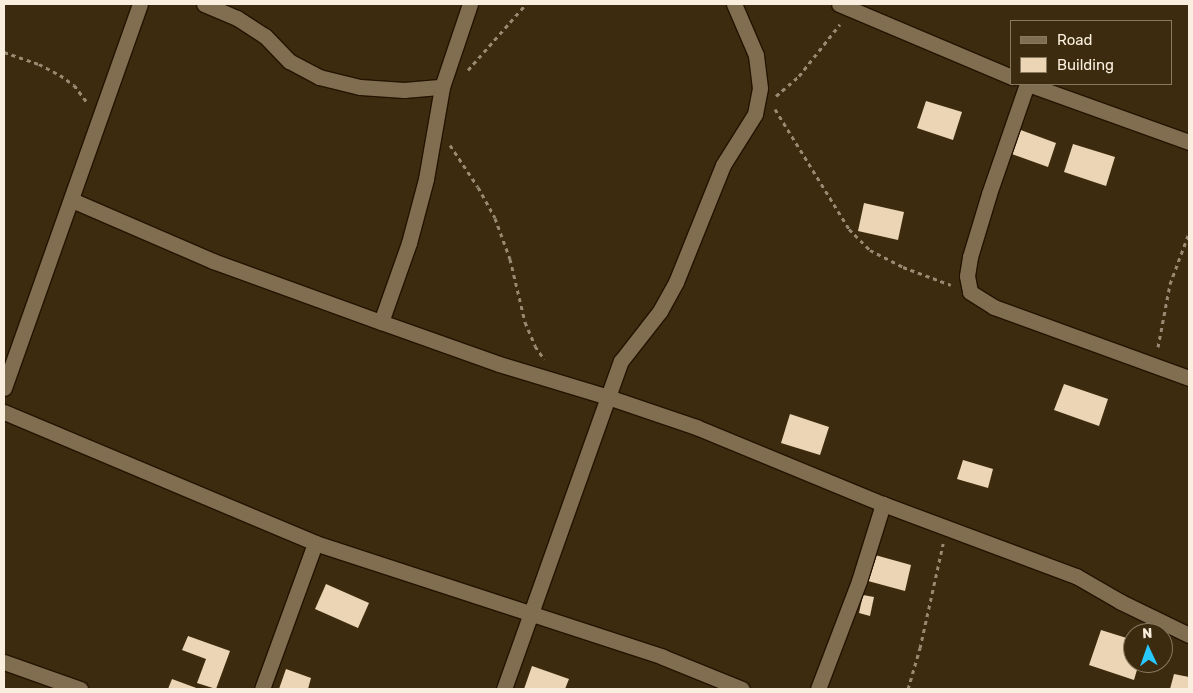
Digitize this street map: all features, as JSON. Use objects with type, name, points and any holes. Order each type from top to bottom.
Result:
[{"type":"street","points":[[4,388],[72,200],[98,117],[140,4]]},
{"type":"street","points":[[204,4],[237,18],[265,36],[289,61],[319,77],[360,87],[404,90],[442,87]]},
{"type":"street","points":[[381,322],[409,244],[426,179],[442,87],[470,4]]},
{"type":"street","points":[[504,689],[621,361],[660,311],[676,282],[723,165],[755,114],[760,88],[756,55],[734,4]]},
{"type":"street","points":[[839,4],[1010,76]]},
{"type":"street","points":[[1027,85],[988,194],[970,257],[968,276],[970,292],[994,307],[1189,378]]},
{"type":"street","points":[[1030,85],[1189,142]]},
{"type":"street","points":[[72,200],[213,261],[499,364],[608,397],[696,427],[946,529],[1076,576],[1121,602],[1189,635]]},
{"type":"street","points":[[4,412],[315,543],[531,612],[663,657],[742,689]]},
{"type":"street","points":[[818,689],[859,581],[883,504]]},
{"type":"street","points":[[262,689],[315,543]]},
{"type":"street","points":[[4,662],[80,689]]},
{"type":"path","points":[[467,71],[526,4]]},
{"type":"path","points":[[854,10],[826,40],[799,76],[770,102],[849,229],[870,250],[903,267],[970,292]]},
{"type":"path","points":[[4,52],[39,64],[60,75],[74,86],[98,117]]},
{"type":"path","points":[[435,127],[460,158],[495,218],[510,259],[525,322],[535,346],[560,383]]},
{"type":"path","points":[[1155,367],[1170,284],[1189,233]]},
{"type":"path","points":[[908,689],[920,648],[946,529]]},
{"type":"building","points":[[926,101],[962,112],[953,140],[917,128]]},
{"type":"building","points":[[1018,129],[1056,143],[1048,167],[1009,153]]},
{"type":"building","points":[[1073,144],[1115,157],[1106,186],[1064,172]]},
{"type":"building","points":[[864,203],[904,212],[898,240],[858,231]]},
{"type":"building","points":[[1064,384],[1108,399],[1099,426],[1054,410]]},
{"type":"building","points":[[790,414],[829,427],[820,455],[781,443]]},
{"type":"building","points":[[963,460],[993,469],[988,488],[957,479]]},
{"type":"building","points":[[875,555],[911,565],[905,591],[868,581]]},
{"type":"building","points":[[326,584],[369,603],[358,628],[315,609]]},
{"type":"building","points":[[863,595],[874,597],[870,616],[859,613]]},
{"type":"building","points":[[1101,630],[1123,637],[1123,673],[1136,673],[1134,680],[1089,665]]},
{"type":"building","points":[[188,636],[230,651],[216,689],[197,683],[206,659],[182,650]]},
{"type":"building","points":[[532,666],[569,679],[565,689],[524,689]]},
{"type":"building","points":[[286,669],[311,678],[308,689],[279,689]]},
{"type":"building","points":[[1174,674],[1189,677],[1189,689],[1170,689]]},
{"type":"building","points":[[172,679],[199,689],[168,689]]}]
